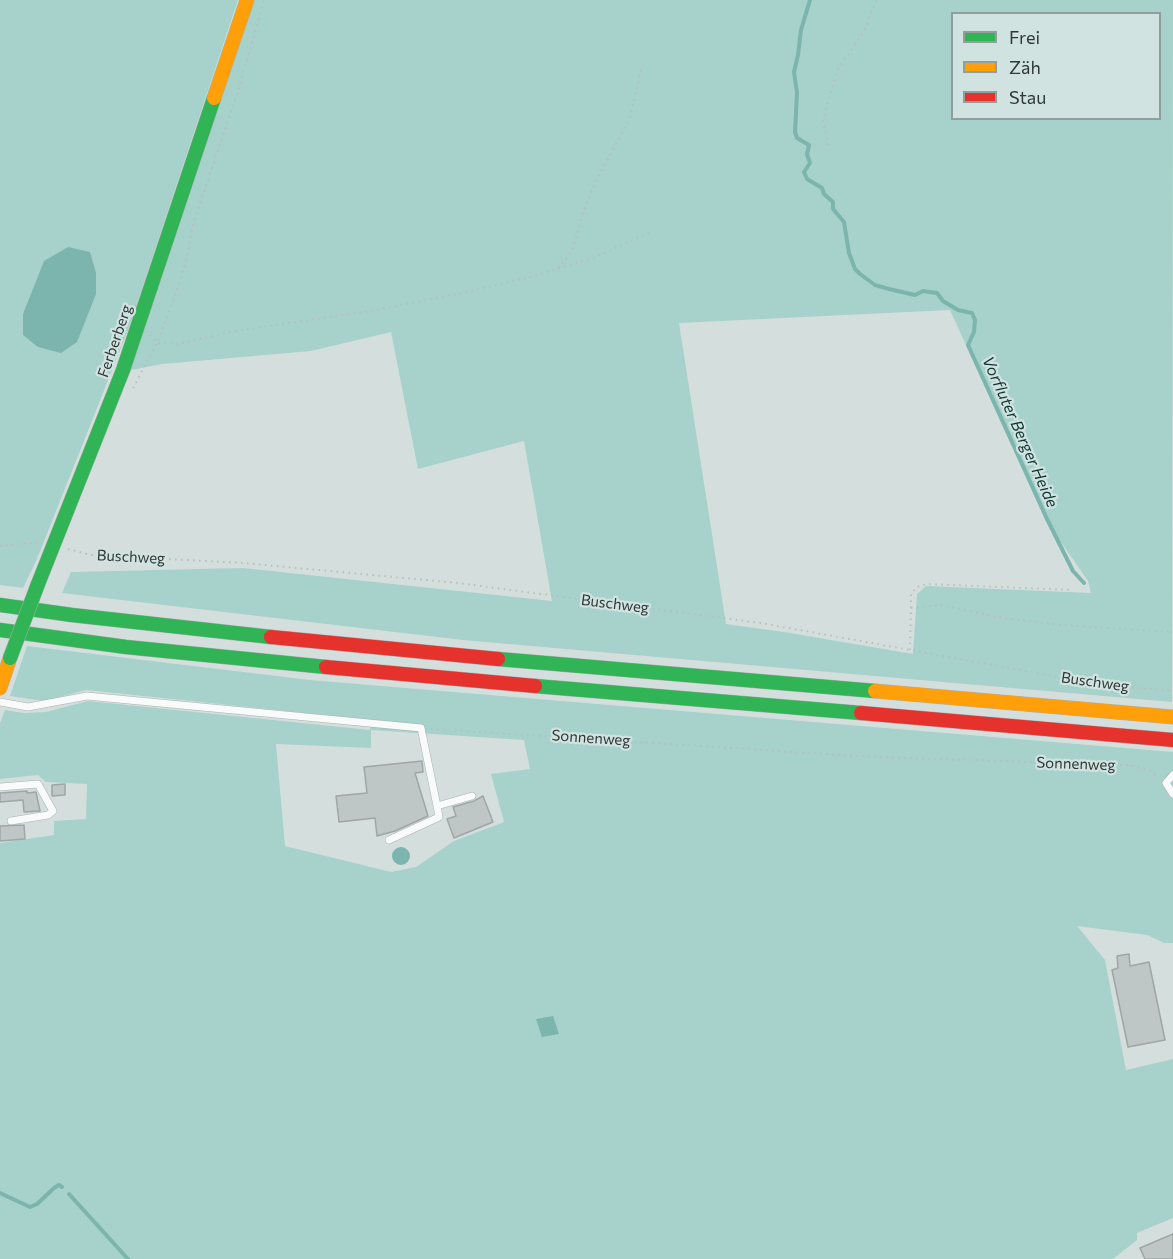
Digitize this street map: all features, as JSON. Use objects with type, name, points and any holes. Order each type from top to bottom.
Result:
[{"type":"main road","name":"Ferberberg","points":[[0,688],[38,584],[123,370],[247,0]]},
{"type":"main road","points":[[0,605],[72,615],[405,651],[1173,717]]},
{"type":"main road","points":[[0,630],[126,647],[407,675],[1173,740]]},
{"type":"lane","points":[[0,702],[27,707],[87,696],[421,728],[440,817],[388,840]]},
{"type":"lane","points":[[1173,775],[1166,783],[1173,794]]},
{"type":"lane","points":[[0,787],[38,784],[53,811],[48,815],[10,821]]},
{"type":"lane","points":[[437,807],[472,796]]},
{"type":"path","points":[[128,396],[157,343],[186,261],[193,224],[238,92],[264,0]]},
{"type":"path","points":[[828,145],[823,119],[838,69],[863,33],[877,0]]},
{"type":"path","points":[[558,268],[572,252],[582,214],[595,183],[630,118],[641,70]]},
{"type":"path","points":[[141,316],[149,334],[157,343],[177,344],[236,331],[376,310],[531,277],[596,257],[650,232]]},
{"type":"path","name":"Buschweg","points":[[0,546],[44,542],[91,555],[244,563],[458,583],[761,623],[1076,680],[1173,691]]},
{"type":"path","points":[[910,650],[911,594],[916,587],[927,584],[1071,590]]},
{"type":"path","points":[[912,608],[940,605],[1003,618],[1060,625],[1173,632]]},
{"type":"path","name":"Sonnenweg","points":[[421,728],[875,757],[1129,765],[1151,771],[1166,783]]},
{"type":"green space","points":[[0,0],[238,0],[130,325],[37,559],[23,588],[0,585]]},
{"type":"green space","points":[[250,0],[1173,0],[1172,702],[463,640],[62,593],[71,572],[243,568],[552,601],[524,441],[418,469],[391,332],[311,351],[162,364],[126,371]],"holes":[[[950,310],[1045,519],[1088,581],[1091,593],[926,586],[917,594],[913,654],[726,624],[679,323]]]},
{"type":"green space","points":[[27,646],[310,680],[1173,752],[1173,943],[1164,943],[1147,935],[1077,926],[1105,960],[1126,1070],[1173,1059],[1173,1218],[1137,1233],[1137,1240],[1113,1259],[0,1259],[0,843],[54,835],[54,821],[86,819],[87,784],[46,782],[38,775],[0,779],[0,723],[5,710],[24,713],[46,712],[88,701],[370,730],[372,720],[86,690],[44,701],[10,696]],"holes":[[[371,730],[524,740],[530,769],[491,774],[504,822],[454,841],[416,867],[391,872],[285,846],[276,744],[371,748]]]},
{"type":"water","points":[[68,247],[90,252],[96,273],[96,294],[77,342],[61,353],[38,347],[23,335],[23,314],[44,261]]},
{"type":"water","points":[[397,847],[405,847],[410,852],[408,863],[397,865],[392,860],[392,852]]},
{"type":"water","points":[[553,1016],[559,1034],[542,1037],[536,1019]]},
{"type":"building","points":[[422,761],[423,772],[415,773],[428,816],[395,831],[377,836],[375,818],[339,822],[336,796],[367,793],[364,767]]},
{"type":"building","points":[[65,784],[65,795],[52,796],[52,785]]},
{"type":"building","points":[[27,791],[27,793],[36,792],[40,811],[24,812],[23,800],[0,802],[0,793]]},
{"type":"building","points":[[483,796],[493,822],[454,838],[447,819],[456,816],[453,807]]},
{"type":"building","points":[[24,825],[25,839],[0,841],[0,826]]},
{"type":"building","points":[[1129,954],[1130,966],[1149,962],[1165,1040],[1128,1047],[1112,970],[1118,968],[1117,956]]},
{"type":"building","points":[[1173,1234],[1173,1259],[1145,1259],[1140,1248]]},
{"type":"waterway","name":"Vorfluter Berger Heide","points":[[810,0],[801,30],[794,72],[797,93],[795,132],[797,138],[809,145],[807,154],[810,163],[804,172],[807,179],[822,188],[824,194],[833,202],[833,209],[844,222],[849,253],[855,269],[860,274],[875,285],[889,289],[915,295],[923,291],[937,293],[943,301],[958,310],[972,313],[975,320],[974,332],[968,345],[1047,519],[1073,571],[1084,583]]},
{"type":"waterway","points":[[0,1193],[30,1207],[37,1204],[54,1188],[59,1185],[62,1187]]},
{"type":"waterway","points":[[69,1194],[128,1259]]},
{"type":"traffic: fast","points":[[38,584],[123,370],[214,98]]},
{"type":"traffic: fast","points":[[10,658],[38,584]]},
{"type":"traffic: fast","points":[[0,605],[271,637]]},
{"type":"traffic: fast","points":[[0,630],[126,647],[326,667]]},
{"type":"traffic: fast","points":[[498,659],[875,691]]},
{"type":"traffic: fast","points":[[535,686],[861,713]]},
{"type":"traffic: slow","points":[[214,98],[247,0]]},
{"type":"traffic: slow","points":[[0,688],[10,658]]},
{"type":"traffic: slow","points":[[875,691],[1173,717]]},
{"type":"traffic: jam","points":[[271,637],[498,659]]},
{"type":"traffic: jam","points":[[326,667],[535,686]]},
{"type":"traffic: jam","points":[[861,713],[1173,740]]}]
